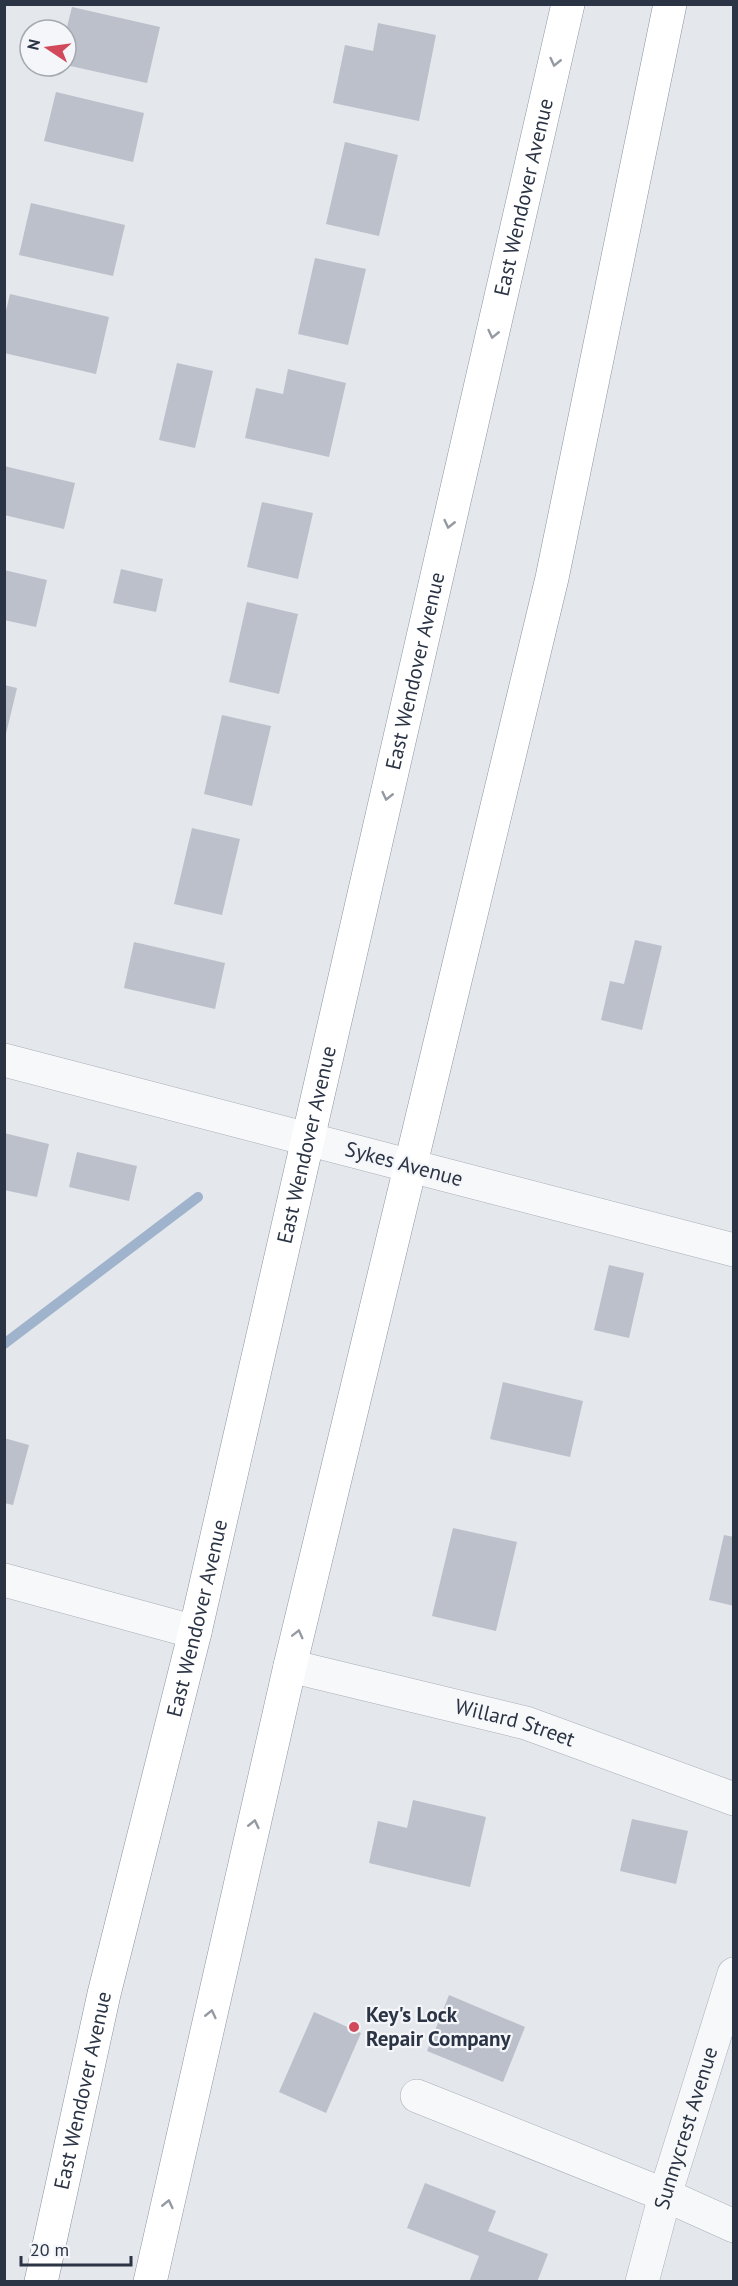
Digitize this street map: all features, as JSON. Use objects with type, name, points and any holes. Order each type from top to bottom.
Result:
[{"type":"highway","name":"East Wendover Avenue","points":[[41,2282],[104,1994],[195,1632],[568,4]]},
{"type":"highway","points":[[150,2282],[290,1666],[552,578],[670,4]]},
{"type":"street","name":"Sykes Avenue","points":[[4,1060],[734,1250]]},
{"type":"street","points":[[4,1580],[195,1632]]},
{"type":"street","name":"Willard Street","points":[[290,1666],[526,1723],[734,1800]]},
{"type":"street","name":"Sunnycrest Avenue","points":[[642,2282],[665,2195],[734,1974]]},
{"type":"street","points":[[417,2096],[665,2195],[734,2226]]},
{"type":"building","points":[[72,7],[160,27],[147,83],[78,68],[78,18],[69,18]]},
{"type":"building","points":[[378,23],[436,35],[419,121],[333,103],[345,45],[373,51]]},
{"type":"building","points":[[56,92],[144,113],[133,162],[44,141]]},
{"type":"building","points":[[345,142],[398,155],[379,236],[326,224]]},
{"type":"building","points":[[31,203],[125,225],[113,276],[19,255]]},
{"type":"building","points":[[315,258],[366,269],[348,345],[298,334]]},
{"type":"building","points":[[10,294],[109,317],[96,374],[4,353],[4,319]]},
{"type":"building","points":[[177,363],[213,371],[195,448],[159,440]]},
{"type":"building","points":[[288,369],[346,383],[329,457],[245,438],[256,388],[283,394]]},
{"type":"building","points":[[4,466],[75,483],[64,529],[4,515]]},
{"type":"building","points":[[262,502],[313,513],[298,579],[247,567]]},
{"type":"building","points":[[121,569],[163,579],[156,612],[113,603]]},
{"type":"building","points":[[4,570],[47,580],[36,627],[4,620]]},
{"type":"building","points":[[247,602],[298,614],[279,694],[229,682]]},
{"type":"building","points":[[4,685],[17,688],[5,738],[4,738]]},
{"type":"building","points":[[222,715],[271,726],[252,806],[204,794]]},
{"type":"building","points":[[192,828],[240,839],[222,915],[174,904]]},
{"type":"building","points":[[635,940],[662,946],[642,1030],[601,1020],[610,981],[624,984]]},
{"type":"building","points":[[134,942],[225,963],[215,1009],[124,988]]},
{"type":"building","points":[[4,1133],[49,1144],[37,1197],[4,1190]]},
{"type":"building","points":[[77,1152],[137,1166],[129,1201],[69,1187]]},
{"type":"building","points":[[609,1265],[644,1273],[629,1338],[594,1330]]},
{"type":"building","points":[[503,1382],[583,1401],[570,1457],[490,1439]]},
{"type":"building","points":[[4,1438],[29,1445],[13,1505],[4,1503]]},
{"type":"building","points":[[453,1528],[517,1542],[496,1631],[432,1616]]},
{"type":"building","points":[[724,1535],[734,1537],[734,1606],[709,1600]]},
{"type":"building","points":[[413,1800],[486,1817],[470,1887],[369,1863],[378,1821],[407,1828]]},
{"type":"building","points":[[632,1819],[688,1831],[676,1884],[620,1871]]},
{"type":"building","points":[[449,1995],[525,2027],[503,2082],[427,2051]]},
{"type":"building","points":[[314,2012],[361,2033],[326,2113],[279,2092]]},
{"type":"building","points":[[425,2183],[496,2211],[488,2231],[548,2254],[537,2282],[469,2282],[479,2256],[407,2228]]},
{"type":"waterway","points":[[4,1344],[198,1197]]},
{"type":"place","name":"Key's Lock Repair Company","points":[[354,2027]]}]
